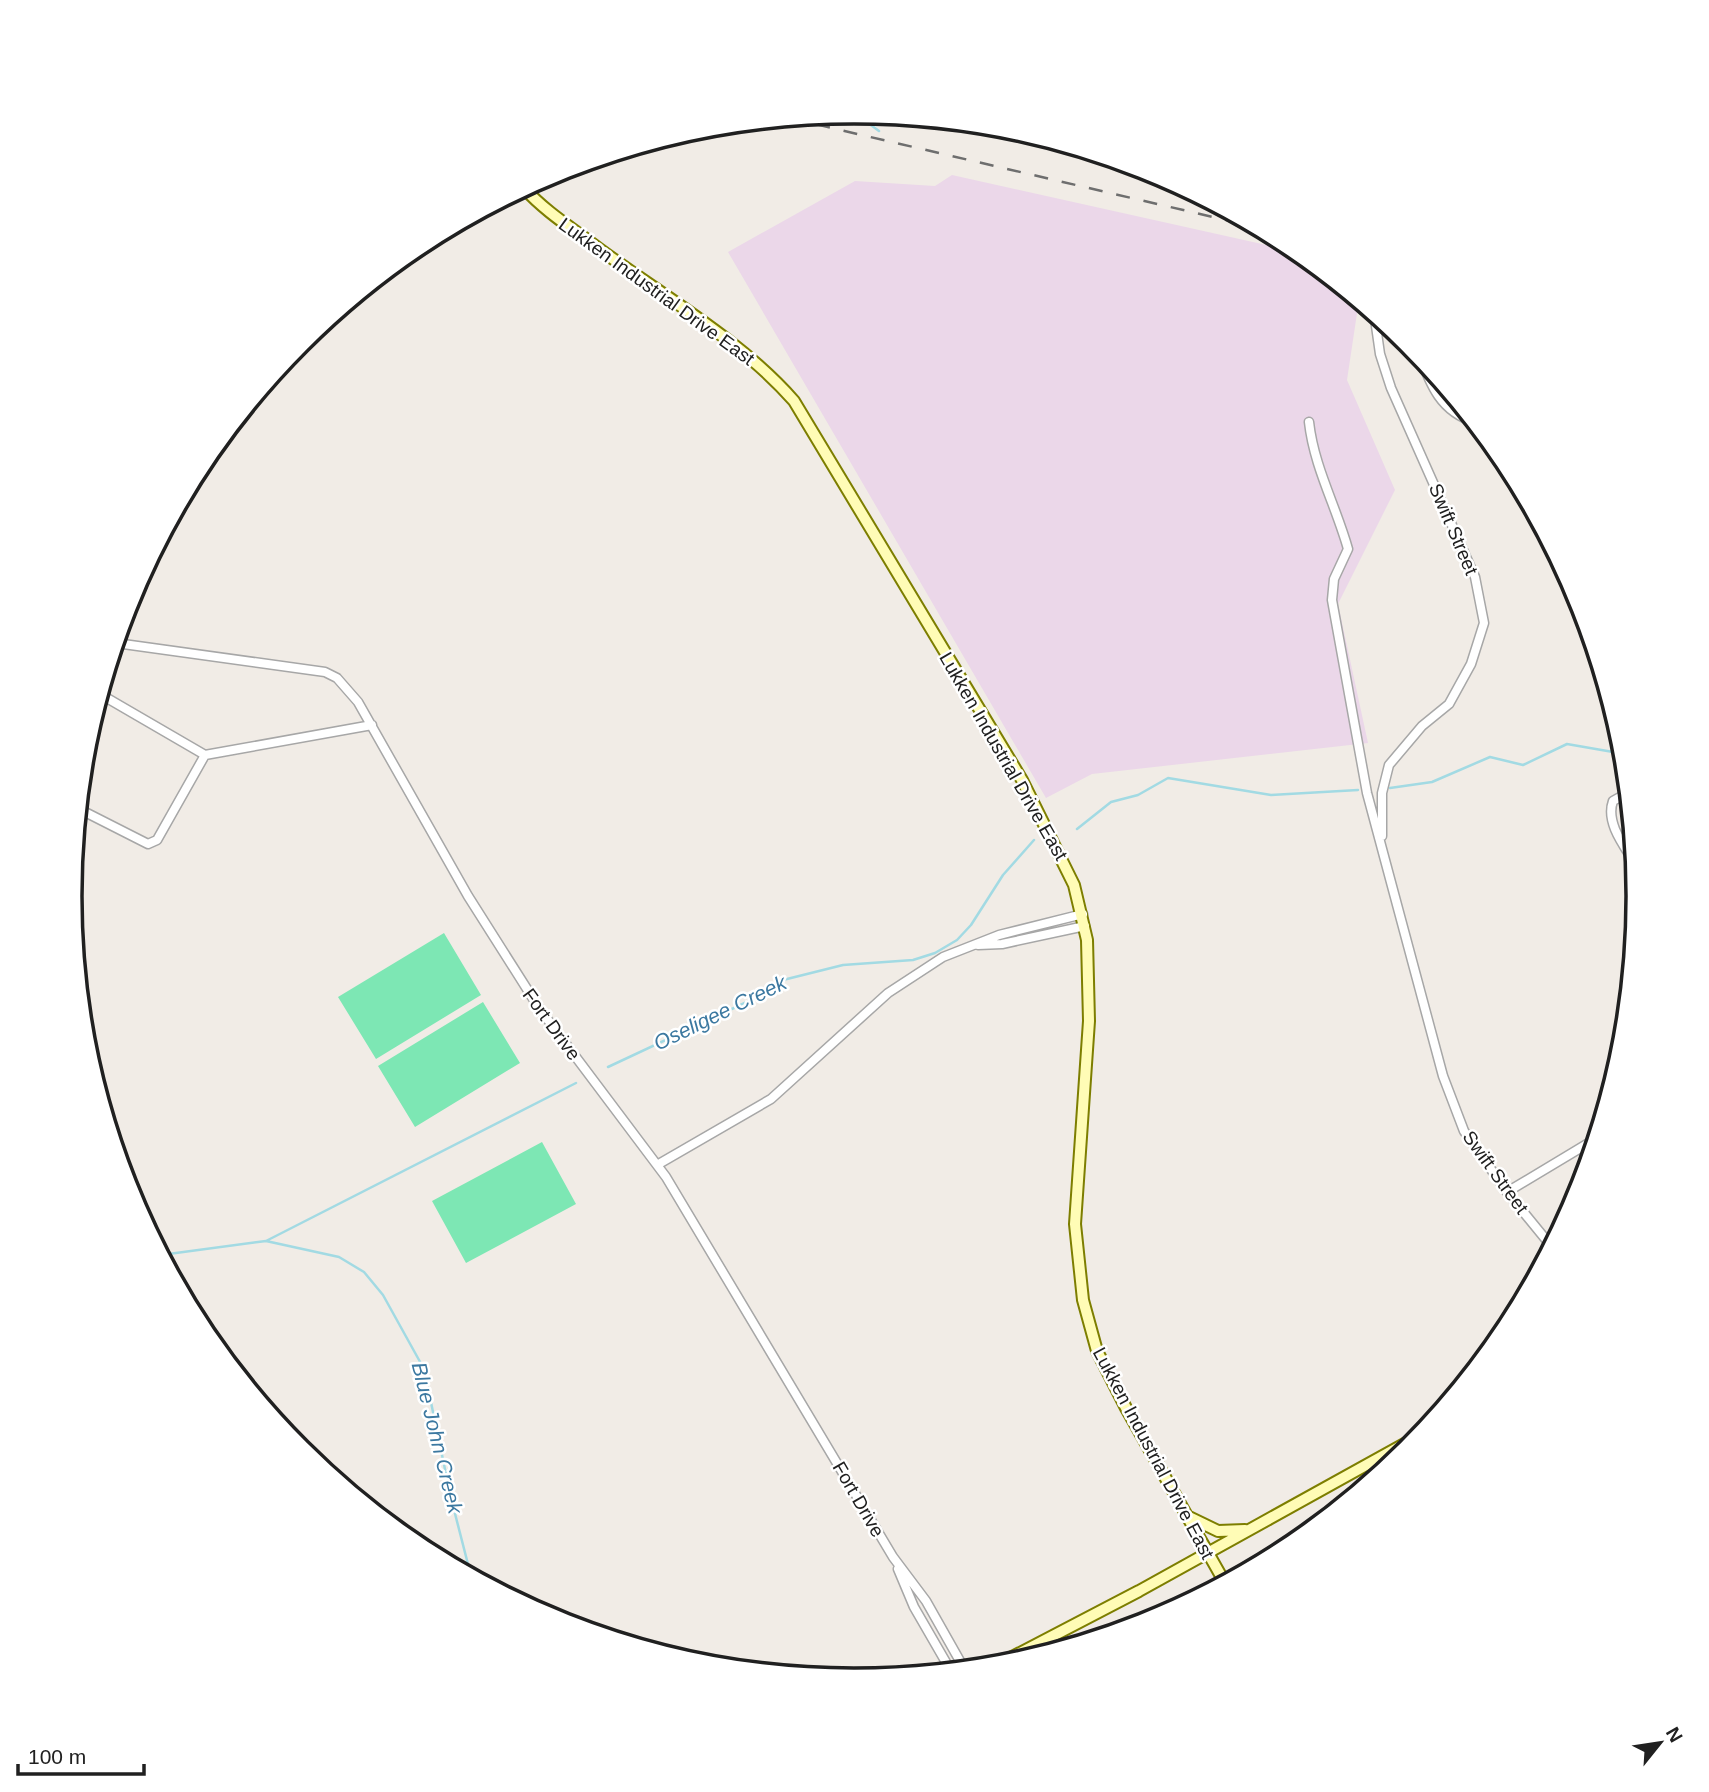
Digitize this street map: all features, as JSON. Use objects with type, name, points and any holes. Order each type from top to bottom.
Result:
[{"type":"main road","name":"Lukken Industrial Drive East","points":[[531,195],[616,263],[756,363],[794,401],[1022,780],[1069,871],[1084,920],[1089,1021],[1075,1224],[1080,1286],[1097,1351],[1221,1576]]},
{"type":"main road","points":[[1030,1647],[1207,1554],[1391,1452]]},
{"type":"main road","points":[[1185,1515],[1206,1527],[1224,1532],[1251,1530]]},
{"type":"street","name":"Swift Street","points":[[1376,326],[1380,354],[1391,388],[1475,577],[1484,623],[1471,664],[1449,704],[1422,726],[1389,765],[1382,793],[1382,849]]},
{"type":"street","points":[[1431,383],[1444,406],[1459,417]]},
{"type":"street","name":"Swift Street","points":[[1309,422],[1312,453],[1339,515],[1348,550],[1334,579],[1332,600],[1367,793],[1443,1076],[1464,1130],[1507,1192],[1546,1240]]},
{"type":"street","name":"Fort Drive","points":[[124,644],[325,672],[337,678],[358,702],[468,896],[539,1008],[657,1165],[772,1349],[893,1556],[926,1601],[960,1661]]},
{"type":"street","points":[[108,699],[205,755],[372,725]]},
{"type":"street","points":[[87,813],[148,844],[156,840],[205,755]]},
{"type":"street","points":[[1620,797],[1613,801],[1609,810],[1612,823],[1625,846]]},
{"type":"street","points":[[657,1165],[771,1099],[888,993],[943,957],[971,946],[1002,944],[1084,920]]},
{"type":"street","points":[[1507,1192],[1586,1145]]},
{"type":"street","name":"Fort Drive","points":[[893,1556],[914,1607],[946,1663]]},
{"type":"shaded area","points":[[952,175],[1272,246],[1325,283],[1358,310],[1347,380],[1395,490],[1338,604],[1368,743],[1092,774],[1046,798],[728,252],[855,181],[935,186]]},
{"type":"green space","points":[[444,933],[481,995],[376,1059],[338,997]]},
{"type":"green space","points":[[483,1002],[520,1063],[415,1127],[378,1066]]},
{"type":"green space","points":[[542,1142],[576,1204],[466,1263],[432,1201]]},
{"type":"waterway","points":[[870,124],[879,131]]},
{"type":"waterway","name":"Oseligee Creek","points":[[1390,788],[1432,782],[1490,757],[1523,765],[1567,744],[1613,752]]},
{"type":"waterway","name":"Oseligee Creek","points":[[1077,829],[1111,802],[1138,795],[1168,778],[1271,795],[1358,790]]},
{"type":"waterway","name":"Oseligee Creek","points":[[608,1067],[751,1000],[783,980],[843,965],[913,960],[935,953],[957,940],[971,925],[1003,875],[1034,840]]},
{"type":"waterway","name":"Oseligee Creek","points":[[266,1241],[576,1083]]},
{"type":"waterway","name":"Blue John Creek","points":[[171,1254],[266,1241],[339,1257],[364,1272],[383,1295],[424,1369],[468,1565]]},
{"type":"railway","points":[[818,125],[1230,221]]}]
